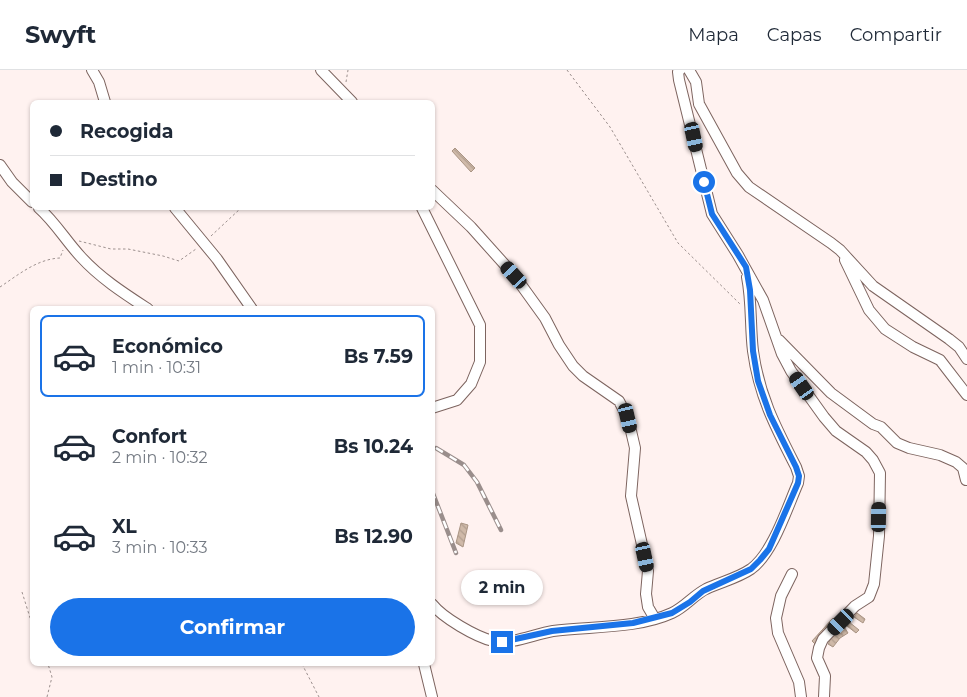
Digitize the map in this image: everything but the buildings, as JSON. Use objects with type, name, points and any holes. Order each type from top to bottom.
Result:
[{"type":"street","points":[[92,70],[99,82],[104,100]]},
{"type":"street","points":[[321,70],[350,100]]},
{"type":"street","points":[[680,70],[678,72],[678,80],[712,214],[746,267],[763,300],[774,335],[791,371],[836,432],[866,452],[880,473],[879,536],[874,584],[869,597],[855,606],[823,639],[818,648],[817,658],[824,676],[824,697]]},
{"type":"street","points":[[689,70],[696,82],[699,104],[737,173],[749,187],[840,250],[873,286],[950,339],[959,347],[967,359]]},
{"type":"street","points":[[0,165],[12,182],[30,200]]},
{"type":"street","points":[[435,193],[471,227],[514,275],[545,318],[559,345],[573,366],[583,376],[619,401],[628,418],[635,448],[632,496],[648,570],[646,594],[648,608],[654,619]]},
{"type":"street","points":[[40,210],[53,222],[80,257],[144,306]]},
{"type":"street","points":[[177,210],[217,259],[250,306]]},
{"type":"street","points":[[423,210],[448,256],[480,325],[480,362],[471,384],[457,400],[435,407]]},
{"type":"street","points":[[840,250],[869,310],[879,323],[913,347],[940,360],[967,395]]},
{"type":"street","points":[[435,607],[457,625],[492,641],[502,642],[552,631],[633,623],[672,613],[703,591],[751,569],[760,560],[769,549],[798,483],[799,476],[770,415],[758,381],[753,351],[750,290],[746,267]]},
{"type":"street","points":[[774,335],[831,394],[872,424],[881,426],[897,443],[909,448],[940,455],[956,462],[964,468],[966,480]]},
{"type":"street","points":[[792,574],[781,596],[776,618],[778,633],[799,682],[801,697]]},
{"type":"street","points":[[424,666],[432,697]]},
{"type":"path","points":[[567,70],[610,127],[678,243],[751,315]]},
{"type":"path","points":[[0,287],[31,266],[51,258],[60,258],[66,239],[88,242],[111,249],[128,249],[179,261],[204,244],[239,210]]},
{"type":"path","points":[[22,592],[30,618]]},
{"type":"path","points":[[47,697],[52,677],[49,666]]},
{"type":"path","points":[[303,666],[319,697]]},
{"type":"railway","points":[[436,448],[464,465],[477,482],[501,530]]},
{"type":"railway","points":[[435,499],[456,553]]},
{"type":"route","points":[[502,642],[552,631],[633,623],[672,613],[703,591],[751,569],[760,560],[769,549],[798,483],[799,476],[796,467],[770,415],[758,381],[753,351],[750,290],[746,267],[712,214],[704,182]]}]
